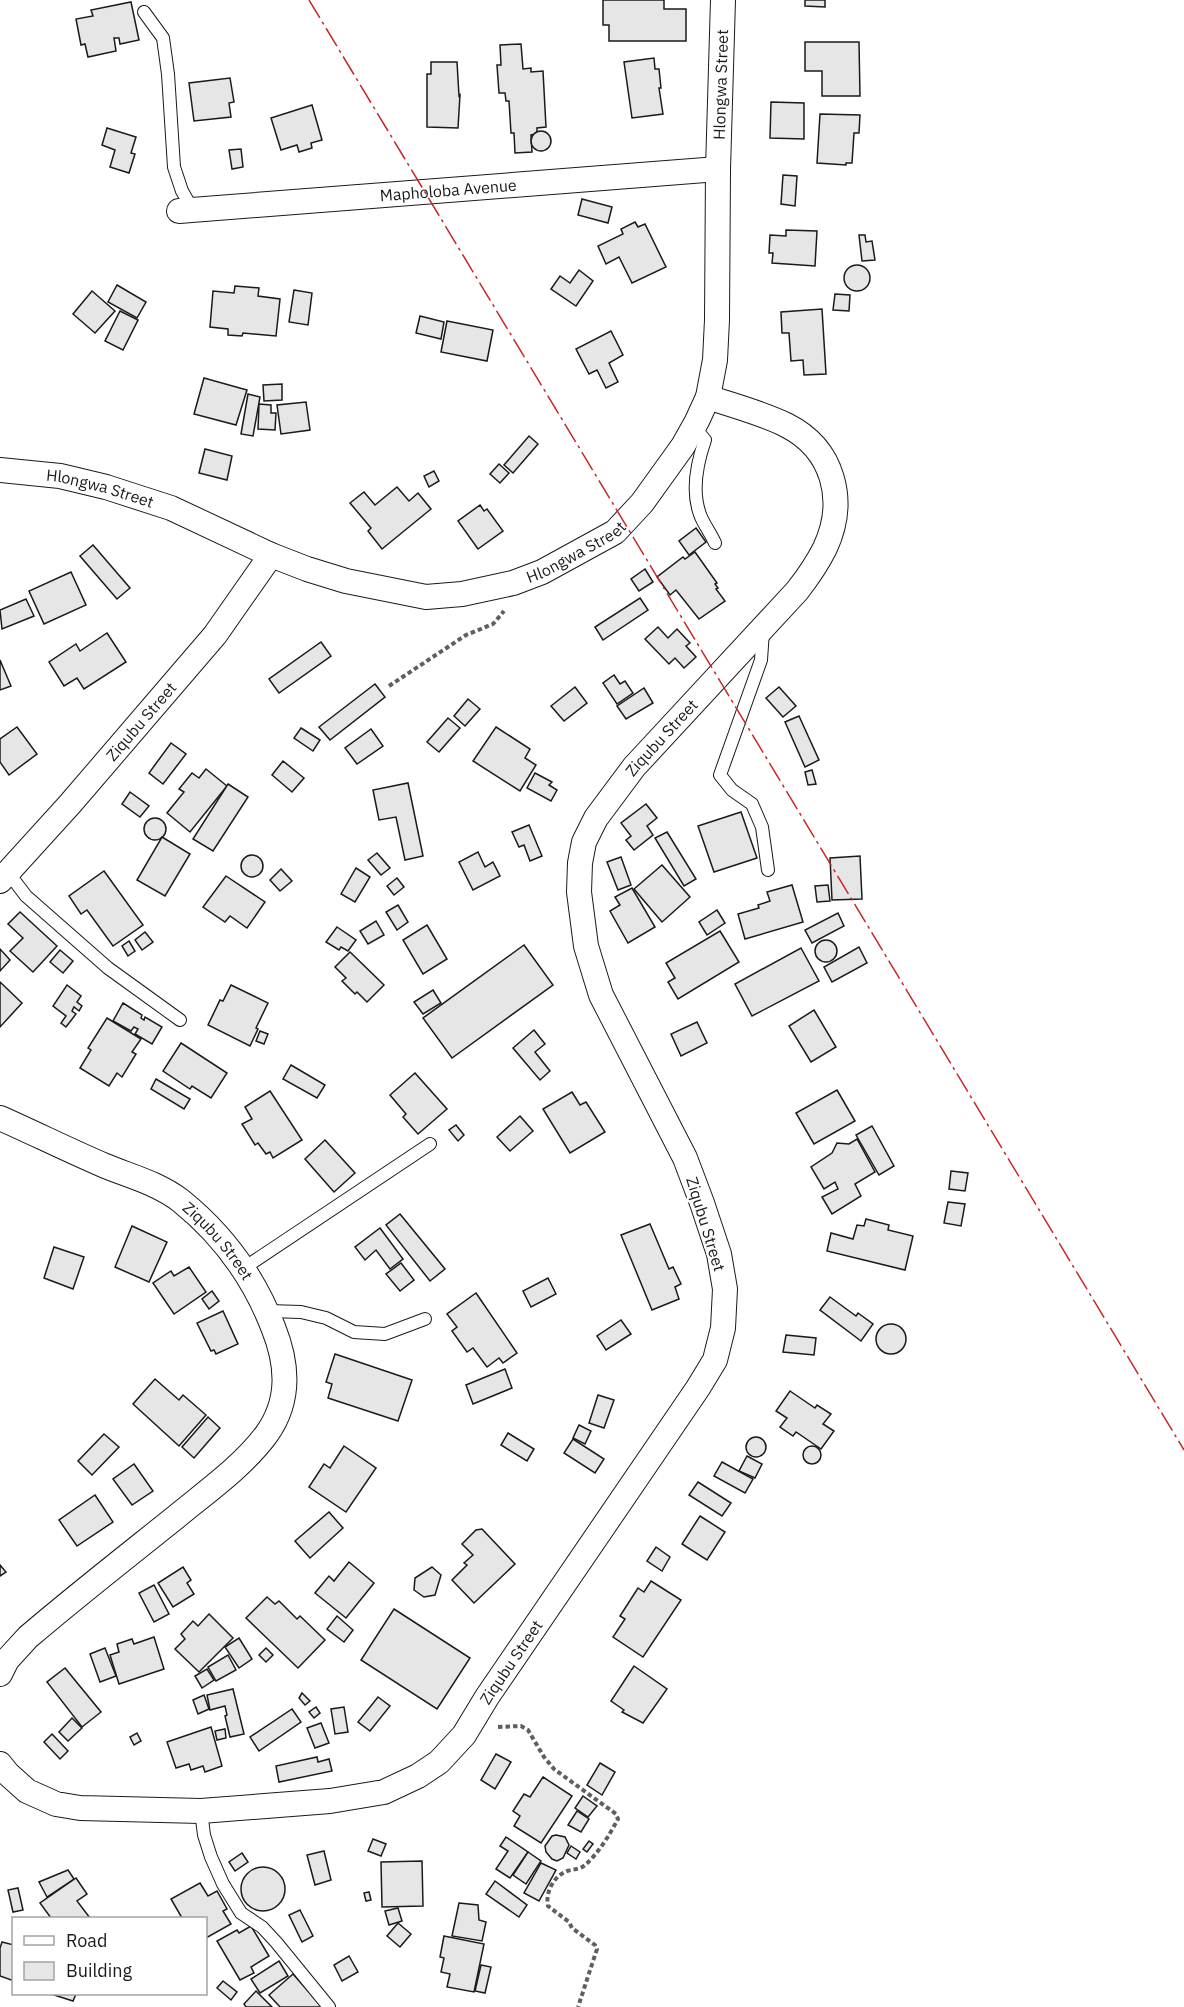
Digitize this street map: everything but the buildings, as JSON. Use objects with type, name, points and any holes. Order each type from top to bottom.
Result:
[{"type":"street","name":"Hlongwa Street","points":[[6,471],[60,476],[106,487],[171,508],[271,555],[346,581],[426,597],[462,594],[513,583],[542,572],[615,532],[642,503],[683,446],[708,397],[715,360],[717,320],[718,169],[723,0]]},
{"type":"street","name":"Mapholoba Avenue","points":[[186,211],[718,169]]},
{"type":"street","name":"Ziqubu Street","points":[[0,1764],[27,1791],[56,1804],[80,1808],[201,1810],[330,1801],[384,1792],[418,1776],[439,1762],[470,1724],[675,1424],[715,1360],[723,1328],[725,1289],[719,1254],[685,1158],[601,995],[586,946],[579,892],[584,842],[611,795],[634,767],[797,591],[813,570],[826,546],[832,528],[835,512],[833,478],[826,462],[814,445],[795,430],[770,418],[708,397]]},
{"type":"street","name":"Ziqubu Street","points":[[3,873],[70,804],[215,635],[271,555]]},
{"type":"street","name":"Ziqubu Street","points":[[0,1118],[104,1165],[148,1182],[180,1201],[219,1238],[244,1268],[268,1311],[285,1364],[279,1413],[267,1434],[250,1454],[28,1637],[7,1660],[0,1674]]},
{"type":"lane","points":[[144,12],[163,38],[168,74],[174,167],[186,211]]},
{"type":"lane","points":[[694,427],[705,440],[697,463],[700,514],[715,543]]},
{"type":"lane","points":[[763,627],[761,660],[720,775],[732,790],[752,804],[762,827],[768,870]]},
{"type":"lane","points":[[3,873],[108,968],[180,1020]]},
{"type":"lane","points":[[244,1268],[430,1144]]},
{"type":"lane","points":[[268,1311],[301,1312],[326,1318],[354,1332],[385,1334],[425,1318]]},
{"type":"lane","points":[[201,1810],[204,1835],[211,1857],[223,1884],[241,1913],[262,1927],[329,2007]]},
{"type":"path","points":[[389,686],[448,646],[493,624],[512,602],[513,583]]},
{"type":"path","points":[[470,1724],[521,1726],[528,1730],[554,1769],[616,1814],[618,1819],[613,1830],[584,1865],[560,1875],[553,1882],[546,1898],[548,1906],[569,1922],[572,1928],[597,1949],[578,2007]]},
{"type":"power","points":[[309,0],[1184,1450]]}]
